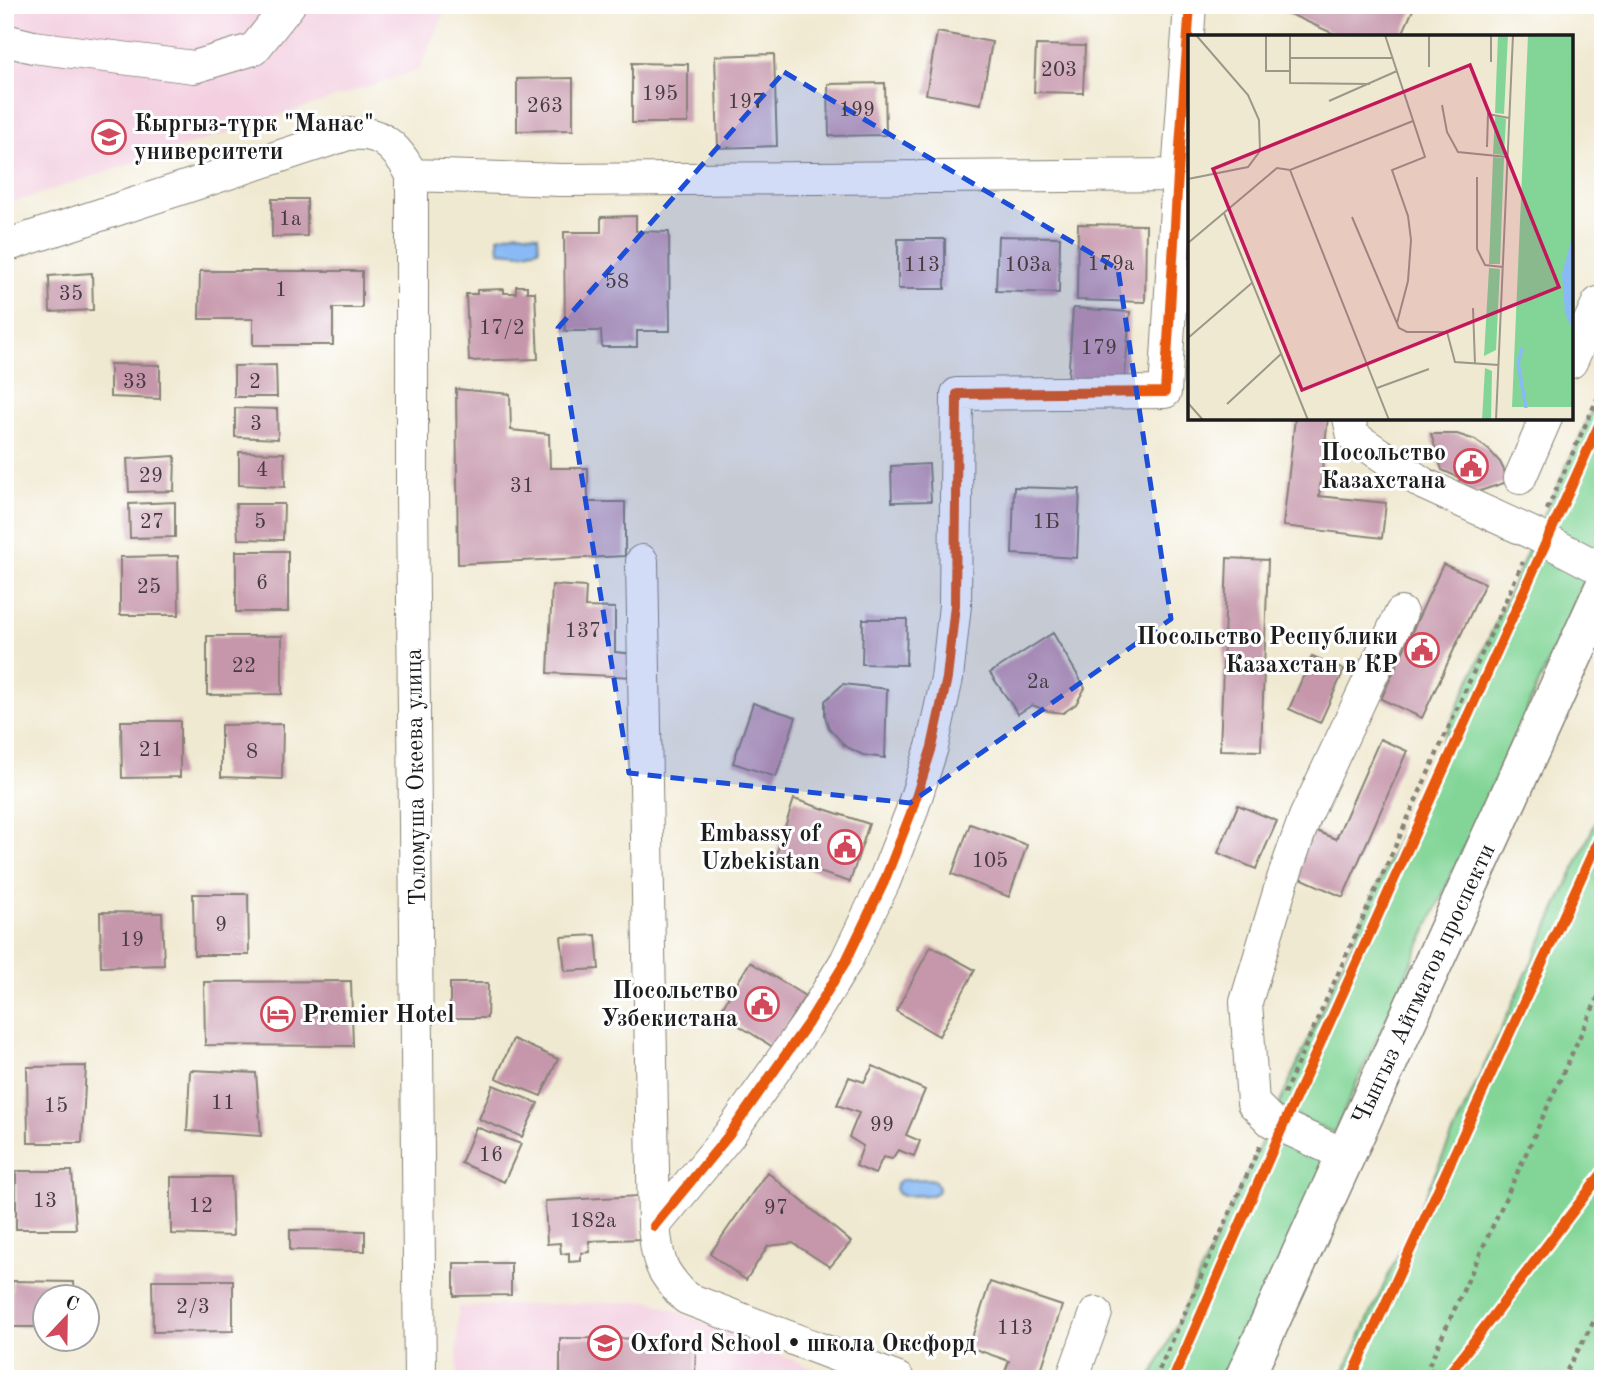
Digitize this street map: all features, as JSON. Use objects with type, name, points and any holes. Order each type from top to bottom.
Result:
[{"type":"main road","name":"Чынгыз Айтматов проспекти","points":[[1244,1379],[1603,590]]},
{"type":"street","points":[[5,40],[33,47],[194,67],[254,49],[289,5]]},
{"type":"street","points":[[654,1226],[729,1135],[808,1023],[851,950],[884,882],[911,813],[932,747],[948,666],[955,605],[957,394],[1165,392],[1190,5]]},
{"type":"street","points":[[5,246],[348,134],[371,134],[387,142],[401,155],[412,175],[561,180],[1178,175]]},
{"type":"street","name":"Толомуша Океева улица","points":[[412,175],[412,506],[420,1379]]},
{"type":"street","points":[[1573,358],[1598,303],[1603,305]]},
{"type":"street","points":[[1349,420],[1353,436],[1424,484],[1603,570]]},
{"type":"street","points":[[1520,478],[1545,420]]},
{"type":"street","points":[[642,561],[654,1226],[657,1257],[669,1280],[687,1298],[898,1379]]},
{"type":"street","points":[[1345,1156],[1271,1121],[1253,1102],[1246,1002],[1283,879],[1305,817],[1401,613]]},
{"type":"street","points":[[1072,1379],[1096,1313]]},
{"type":"path","points":[[1155,1379],[1603,386]]},
{"type":"path","points":[[1454,1368],[1443,1379],[1428,1367],[1603,986]]},
{"type":"path","points":[[1562,1379],[1603,1305]]},
{"type":"highlighted area","points":[[784,72],[1118,269],[1171,619],[910,803],[629,773],[558,328]]},
{"type":"shaded area","name":"Кыргыз-түрк \"Манас\" университети","points":[[5,5],[448,5],[419,70],[5,205]]},
{"type":"shaded area","name":"Oxford School • школа Оксфорд","points":[[651,1301],[839,1379],[457,1379],[458,1307]]},
{"type":"green space","points":[[1603,386],[1603,541],[1597,554],[1540,524]]},
{"type":"green space","points":[[1531,544],[1589,573],[1334,1133],[1278,1107]]},
{"type":"green space","points":[[1603,806],[1603,1379],[1341,1379]]},
{"type":"green space","points":[[1267,1130],[1328,1162],[1227,1379],[1151,1379]]},
{"type":"water","points":[[518,232],[538,235],[539,249],[521,253],[499,251],[498,237]]},
{"type":"water","points":[[930,1179],[939,1187],[932,1195],[903,1196],[895,1189],[900,1180]]},
{"type":"building","points":[[1286,5],[1415,5],[1402,35],[1337,35],[1283,11]]},
{"type":"building","points":[[937,32],[992,42],[981,104],[926,94]]},
{"type":"building","points":[[1036,45],[1085,46],[1083,93],[1034,92]]},
{"type":"building","points":[[774,54],[777,146],[718,148],[715,56]]},
{"type":"building","points":[[632,63],[688,64],[688,123],[632,123]]},
{"type":"building","points":[[573,78],[573,130],[517,131],[517,79]]},
{"type":"building","points":[[885,83],[886,135],[829,136],[828,84]]},
{"type":"building","points":[[272,199],[307,199],[307,236],[272,237]]},
{"type":"building","points":[[636,216],[636,231],[669,232],[670,331],[637,331],[637,347],[602,347],[601,331],[565,331],[564,232],[601,232],[601,217]]},
{"type":"building","points":[[1078,224],[1146,225],[1145,302],[1077,300]]},
{"type":"building","points":[[998,236],[1060,237],[1059,293],[996,291]]},
{"type":"building","points":[[898,239],[945,239],[945,289],[898,289]]},
{"type":"building","points":[[200,271],[362,271],[362,308],[333,308],[333,345],[253,345],[253,319],[199,319]]},
{"type":"building","points":[[92,273],[93,310],[50,312],[49,276]]},
{"type":"building","points":[[516,286],[527,286],[527,292],[535,292],[538,359],[469,361],[466,294],[477,294],[477,290],[504,289],[504,293],[516,293]]},
{"type":"building","points":[[1073,308],[1130,312],[1124,386],[1068,381]]},
{"type":"building","points":[[110,364],[160,365],[160,399],[110,397]]},
{"type":"building","points":[[276,365],[277,397],[234,397],[234,366]]},
{"type":"building","points":[[456,389],[510,394],[511,430],[549,434],[550,468],[588,468],[588,502],[625,502],[625,556],[458,564]]},
{"type":"building","points":[[235,408],[277,409],[278,439],[235,437]]},
{"type":"building","points":[[1295,420],[1328,420],[1319,496],[1386,503],[1382,538],[1283,526]]},
{"type":"building","name":"Посольство Казахстана","points":[[1431,434],[1457,434],[1475,440],[1500,462],[1507,482],[1471,494],[1458,486],[1460,478],[1442,470]]},
{"type":"building","points":[[239,452],[284,453],[285,487],[239,485]]},
{"type":"building","points":[[175,456],[174,491],[129,492],[127,459]]},
{"type":"building","points":[[929,464],[931,501],[892,502],[891,466]]},
{"type":"building","points":[[1014,487],[1080,489],[1077,558],[1012,554]]},
{"type":"building","points":[[175,502],[175,537],[130,538],[129,504]]},
{"type":"building","points":[[236,504],[284,504],[283,540],[238,539]]},
{"type":"building","points":[[236,551],[288,551],[288,612],[236,612]]},
{"type":"building","points":[[178,556],[179,615],[120,615],[120,557]]},
{"type":"building","points":[[1227,558],[1268,560],[1261,751],[1220,750]]},
{"type":"building","points":[[1443,564],[1485,583],[1422,718],[1381,699]]},
{"type":"building","points":[[552,585],[586,587],[585,607],[615,608],[615,652],[635,654],[634,677],[548,673]]},
{"type":"building","points":[[863,619],[907,619],[906,665],[862,664]]},
{"type":"building","points":[[1053,633],[1085,688],[1076,704],[1063,713],[1032,705],[1018,714],[990,673]]},
{"type":"building","points":[[207,636],[282,636],[282,694],[207,695]]},
{"type":"building","points":[[1312,656],[1344,670],[1320,723],[1289,709]]},
{"type":"building","points":[[843,684],[887,689],[885,758],[863,755],[845,746],[829,728],[825,716],[825,701]]},
{"type":"building","points":[[753,703],[796,717],[776,777],[733,763]]},
{"type":"building","points":[[121,721],[180,721],[180,777],[122,778]]},
{"type":"building","points":[[283,724],[282,779],[221,777],[221,725]]},
{"type":"building","points":[[1380,739],[1407,751],[1343,897],[1289,873],[1309,828],[1336,839]]},
{"type":"building","points":[[794,799],[869,824],[850,882],[775,858]]},
{"type":"building","points":[[1238,805],[1277,821],[1256,869],[1218,853]]},
{"type":"building","points":[[970,824],[1027,845],[1009,897],[952,874]]},
{"type":"building","points":[[193,894],[248,894],[249,955],[194,955]]},
{"type":"building","points":[[100,912],[162,913],[164,965],[101,967]]},
{"type":"building","points":[[596,935],[599,969],[565,971],[561,937]]},
{"type":"building","points":[[931,946],[975,970],[939,1036],[896,1011]]},
{"type":"building","name":"Посольство Узбекистана","points":[[750,962],[805,996],[773,1047],[719,1013]]},
{"type":"building","name":"Premier Hotel","points":[[351,981],[353,1046],[205,1045],[204,982]]},
{"type":"building","points":[[450,983],[488,983],[487,1018],[450,1018]]},
{"type":"building","points":[[513,1039],[558,1059],[541,1096],[496,1078]]},
{"type":"building","points":[[86,1066],[82,1143],[28,1143],[27,1067]]},
{"type":"building","points":[[873,1066],[925,1090],[906,1135],[920,1141],[914,1156],[898,1150],[892,1159],[883,1157],[875,1174],[856,1166],[863,1146],[849,1137],[859,1113],[837,1105],[849,1077],[864,1082]]},
{"type":"building","points":[[190,1070],[256,1073],[261,1136],[187,1131]]},
{"type":"building","points":[[493,1085],[538,1103],[522,1137],[479,1119]]},
{"type":"building","points":[[476,1127],[521,1144],[504,1182],[461,1163]]},
{"type":"building","points":[[16,1171],[72,1171],[76,1229],[16,1229]]},
{"type":"building","points":[[767,1172],[851,1242],[830,1267],[793,1243],[768,1246],[746,1280],[710,1254]]},
{"type":"building","points":[[171,1177],[231,1177],[233,1236],[171,1234]]},
{"type":"building","points":[[639,1196],[641,1239],[589,1241],[590,1252],[581,1253],[581,1261],[569,1262],[569,1253],[561,1254],[560,1243],[547,1244],[545,1201]]},
{"type":"building","points":[[290,1230],[365,1231],[365,1251],[290,1250]]},
{"type":"building","points":[[454,1263],[511,1263],[511,1295],[454,1296]]},
{"type":"building","points":[[152,1280],[233,1280],[233,1331],[153,1332]]},
{"type":"building","points":[[12,1281],[74,1282],[32,1282],[32,1327],[11,1327]]},
{"type":"building","points":[[990,1282],[1062,1306],[1038,1379],[1002,1379],[1009,1361],[969,1347]]},
{"type":"building","points":[[560,1338],[696,1339],[695,1379],[560,1379]]},
{"type":"building","points":[[196,1375],[224,1377],[224,1379],[196,1379]]},
{"type":"cycle path","points":[[654,1226],[729,1135],[808,1023],[846,961],[884,882],[911,813],[932,747],[947,678],[955,605],[957,394],[1165,392],[1190,5]]},
{"type":"cycle path","points":[[1173,1379],[1283,1126],[1603,416]]},
{"type":"cycle path","points":[[1351,1379],[1603,830]]},
{"type":"cycle path","points":[[1445,1379],[1603,1172]]},
{"type":"place","name":"Кыргыз-түрк \"Манас\" университети","points":[[109,137]]},
{"type":"place","name":"Посольство Казахстана","points":[[1471,466]]},
{"type":"place","name":"Посольство Республики Казахстан в КР","points":[[1422,650]]},
{"type":"place","name":"Embassy of Uzbekistan","points":[[845,847]]},
{"type":"place","name":"Посольство Узбекистана","points":[[762,1004]]},
{"type":"place","name":"Premier Hotel","points":[[278,1014]]},
{"type":"place","name":"Oxford School • школа Оксфорд","points":[[605,1343]]}]
